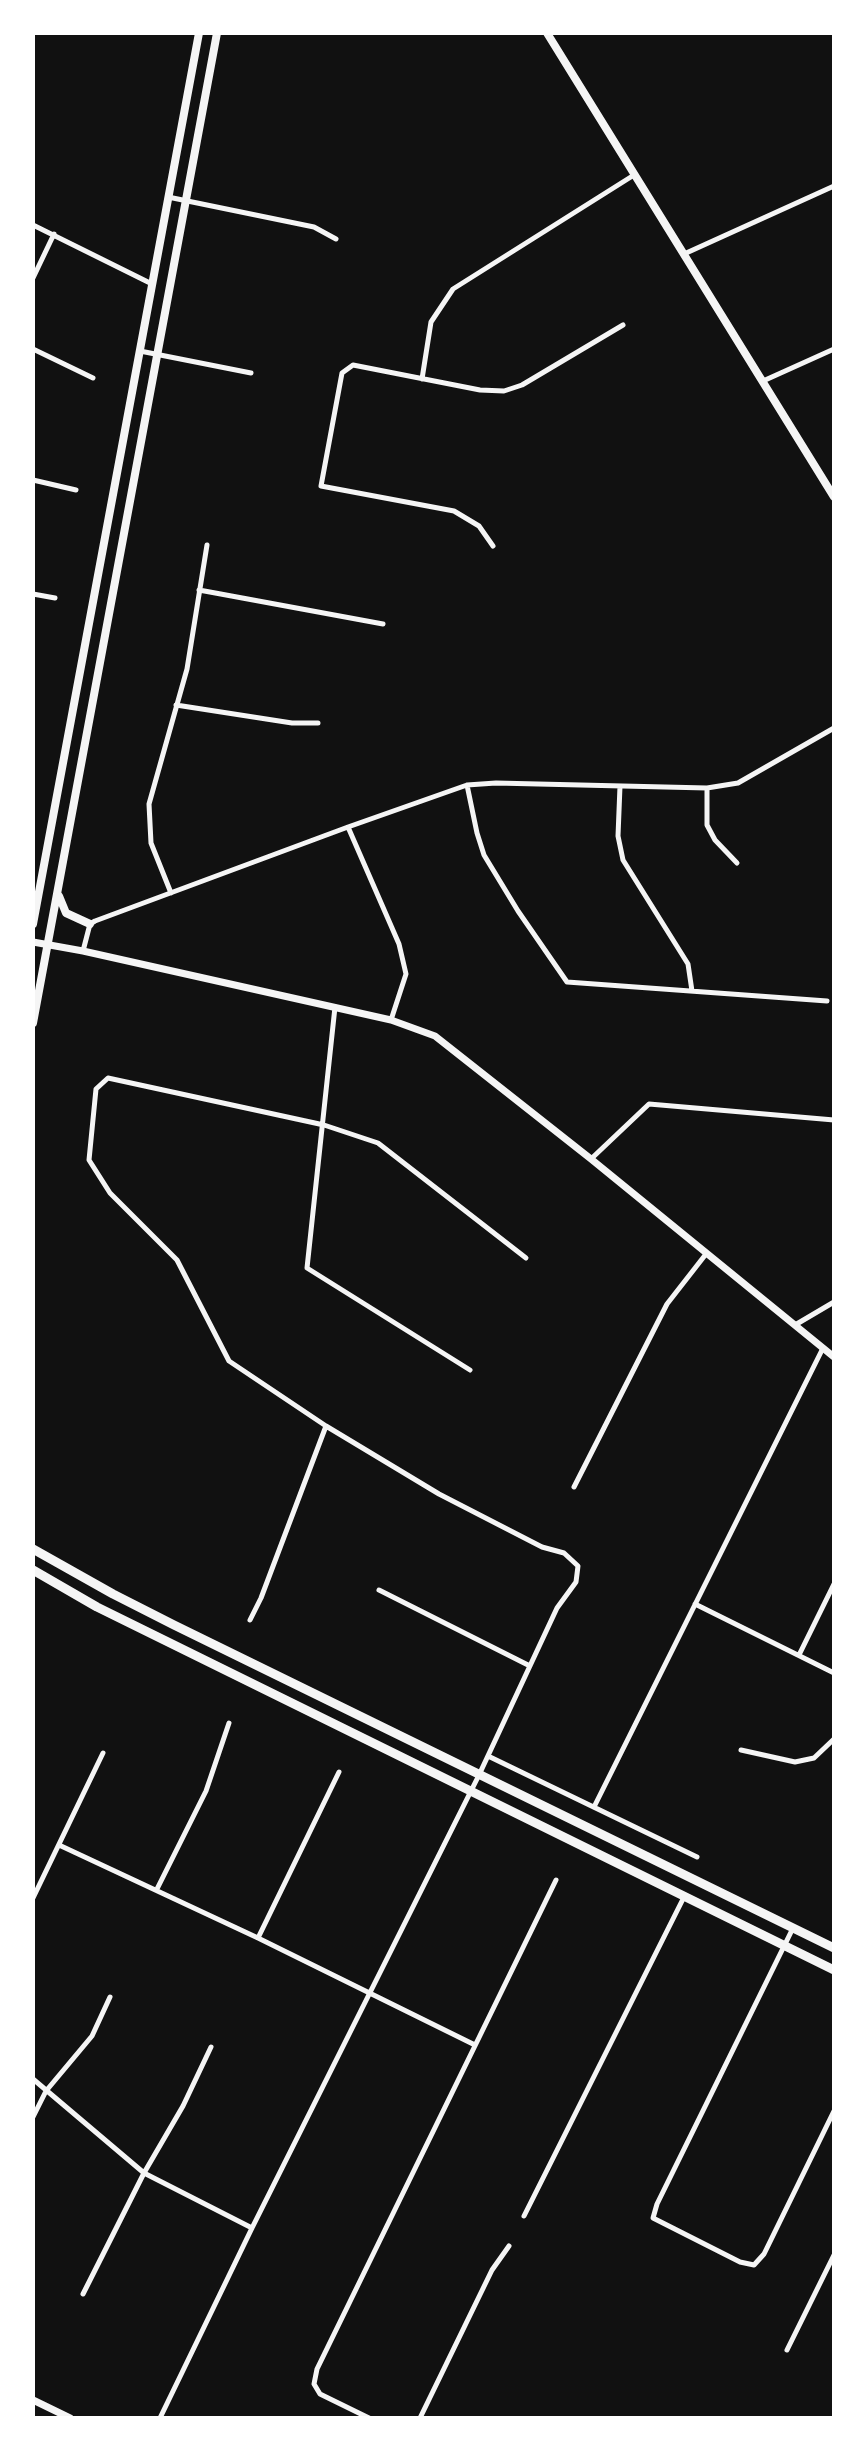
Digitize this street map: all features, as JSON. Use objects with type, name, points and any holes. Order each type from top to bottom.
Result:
[{"type":"main road","points":[[33,923],[199,33]]},
{"type":"main road","points":[[33,1024],[217,33]]},
{"type":"main road","points":[[547,33],[834,497]]},
{"type":"main road","points":[[58,892],[65,913],[90,924]]},
{"type":"main road","points":[[33,1549],[113,1594],[834,1948]]},
{"type":"main road","points":[[33,1570],[97,1607],[834,1970]]},
{"type":"street","points":[[422,379],[431,322],[453,289],[634,175]]},
{"type":"street","points":[[683,254],[834,186]]},
{"type":"street","points":[[168,197],[314,228],[337,239]]},
{"type":"street","points":[[33,225],[152,284]]},
{"type":"street","points":[[33,278],[54,234]]},
{"type":"street","points":[[493,546],[479,526],[454,511],[321,486],[342,373],[353,365],[480,390],[504,391],[522,385],[623,325]]},
{"type":"street","points":[[33,349],[93,378]]},
{"type":"street","points":[[762,381],[834,349]]},
{"type":"street","points":[[140,351],[251,373]]},
{"type":"street","points":[[33,480],[76,490]]},
{"type":"street","points":[[171,893],[151,844],[149,804],[187,669],[207,545]]},
{"type":"street","points":[[199,590],[383,624]]},
{"type":"street","points":[[33,594],[55,598]]},
{"type":"street","points":[[176,705],[292,723],[318,723]]},
{"type":"street","points":[[83,951],[90,924],[467,785],[496,783],[707,788],[738,783],[834,728]]},
{"type":"street","points":[[467,785],[477,833],[485,855],[567,982],[827,1001]]},
{"type":"street","points":[[620,786],[618,836],[623,860],[688,964],[692,991]]},
{"type":"street","points":[[707,788],[707,825],[715,840],[737,863]]},
{"type":"street","points":[[348,827],[399,944],[406,974],[391,1020]]},
{"type":"street","points":[[33,942],[391,1020],[435,1037],[591,1159],[834,1357]]},
{"type":"street","points":[[335,1007],[307,1268],[470,1370]]},
{"type":"street","points":[[160,2418],[479,1775],[557,1608],[576,1582],[578,1566],[564,1553],[542,1547],[439,1494],[326,1426],[229,1361],[177,1260],[110,1193],[89,1160],[96,1088],[108,1078],[324,1125],[378,1143],[526,1258]]},
{"type":"street","points":[[591,1159],[649,1104],[834,1120]]},
{"type":"street","points":[[573,1487],[667,1304],[706,1254]]},
{"type":"street","points":[[796,1325],[834,1302]]},
{"type":"street","points":[[594,1807],[823,1348]]},
{"type":"street","points":[[250,1620],[261,1598],[326,1426]]},
{"type":"street","points":[[799,1655],[834,1584]]},
{"type":"street","points":[[379,1590],[530,1666]]},
{"type":"street","points":[[695,1604],[834,1673]]},
{"type":"street","points":[[157,1889],[206,1791],[229,1723]]},
{"type":"street","points":[[741,1750],[794,1762],[814,1758],[834,1739]]},
{"type":"street","points":[[33,1898],[103,1753]]},
{"type":"street","points":[[488,1756],[697,1857]]},
{"type":"street","points":[[258,1938],[339,1772]]},
{"type":"street","points":[[59,1845],[157,1889],[475,2045]]},
{"type":"street","points":[[369,2418],[320,2394],[314,2384],[317,2369],[556,1880]]},
{"type":"street","points":[[524,2216],[684,1897]]},
{"type":"street","points":[[793,1928],[657,2204],[653,2218],[729,2256],[754,2265],[764,2254],[834,2111]]},
{"type":"street","points":[[33,2118],[46,2091],[92,2036],[110,1997]]},
{"type":"street","points":[[83,2294],[144,2173],[183,2106],[211,2047]]},
{"type":"street","points":[[33,2079],[144,2173],[252,2228]]},
{"type":"street","points":[[421,2418],[492,2270],[509,2246]]},
{"type":"street","points":[[787,2350],[834,2255]]},
{"type":"street","points":[[33,2400],[70,2418]]}]
